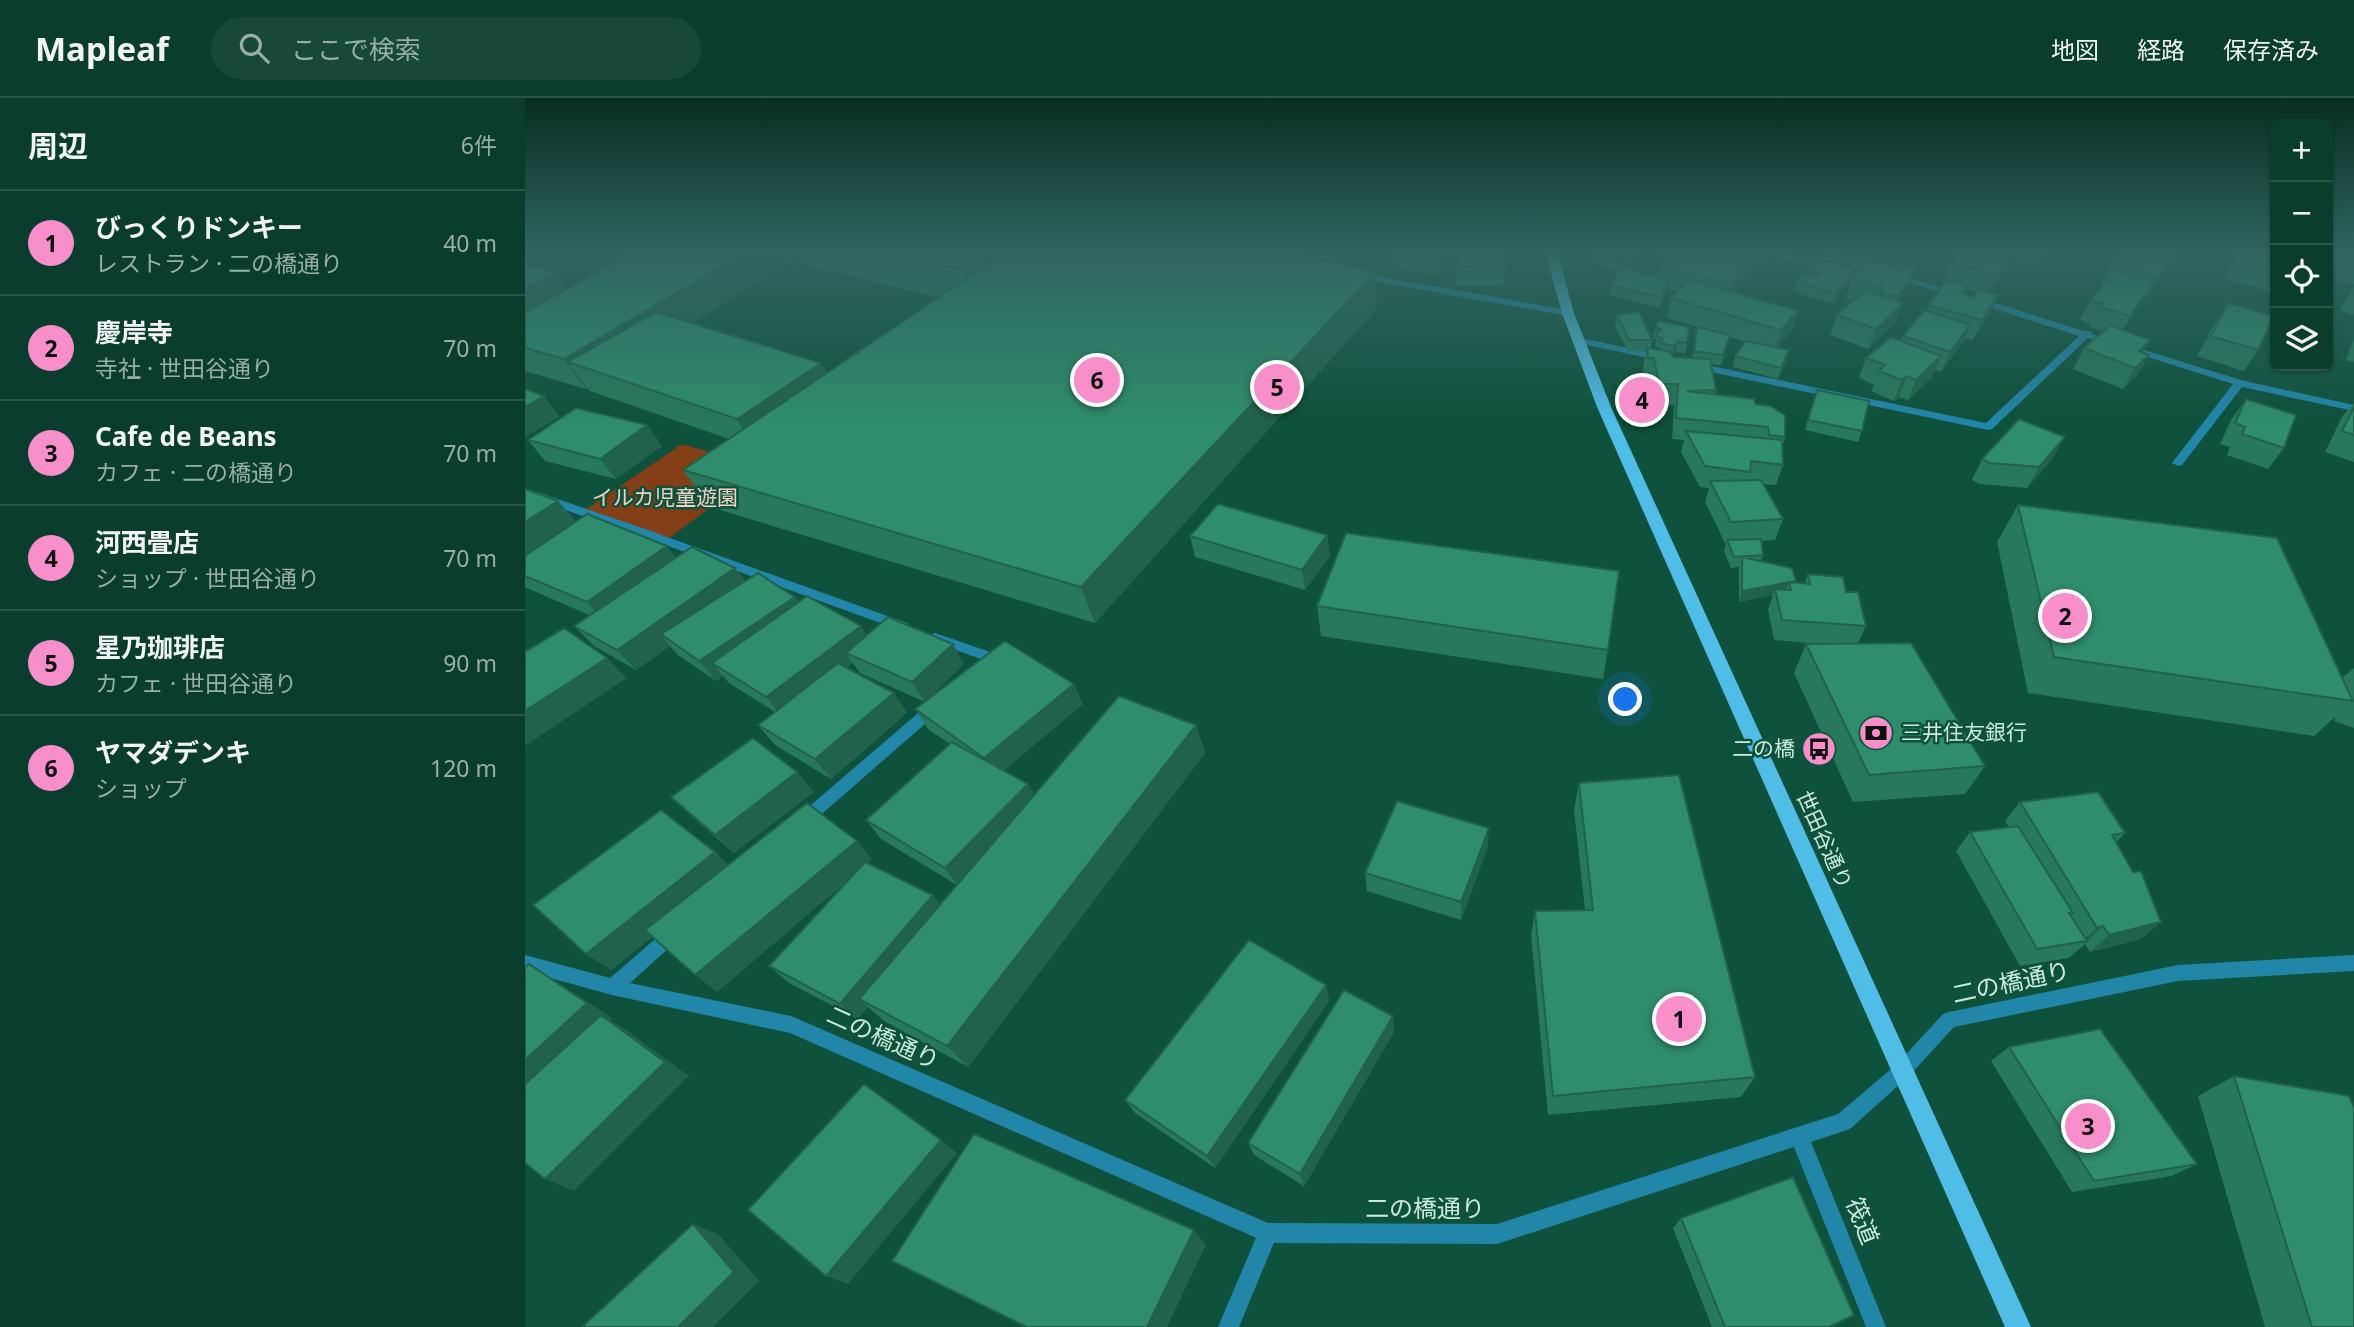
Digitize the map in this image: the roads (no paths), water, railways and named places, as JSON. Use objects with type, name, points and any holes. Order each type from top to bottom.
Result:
[{"type":"main road","name":"世田谷通り","points":[[1567,309],[1604,407],[2018,1327]]},
{"type":"street","points":[[1547,309],[1568,313]]},
{"type":"street","points":[[2010,309],[2239,383],[2354,408]]},
{"type":"street","points":[[1681,362],[1988,427],[2088,334]]},
{"type":"street","points":[[1581,341],[1668,359]]},
{"type":"street","points":[[2178,463],[2239,383]]},
{"type":"street","points":[[525,492],[991,658],[970,677]]},
{"type":"street","points":[[791,832],[949,695]]},
{"type":"street","points":[[612,988],[686,923]]},
{"type":"street","name":"二の橋通り","points":[[525,963],[612,988],[791,1025],[1268,1233],[1497,1234],[1843,1122],[1903,1070],[1949,1020],[2178,974],[2354,963]]},
{"type":"street","name":"筏道","points":[[1799,1135],[1876,1327]]},
{"type":"street","points":[[1228,1327],[1268,1233]]},
{"type":"place","name":"ヤマダデンキ","points":[[1097,380]]},
{"type":"place","name":"星乃珈琲店","points":[[1277,387]]},
{"type":"place","name":"河西畳店","points":[[1642,400]]},
{"type":"place","name":"慶岸寺","points":[[2065,616]]},
{"type":"place","name":"三井住友銀行","points":[[1876,733]]},
{"type":"place","name":"二の橋","points":[[1819,749]]},
{"type":"place","name":"びっくりドンキー","points":[[1679,1019]]},
{"type":"place","name":"Cafe de Beans","points":[[2088,1126]]},
{"type":"park label","name":"イルカ児童遊園","points":[[665,498]]}]
